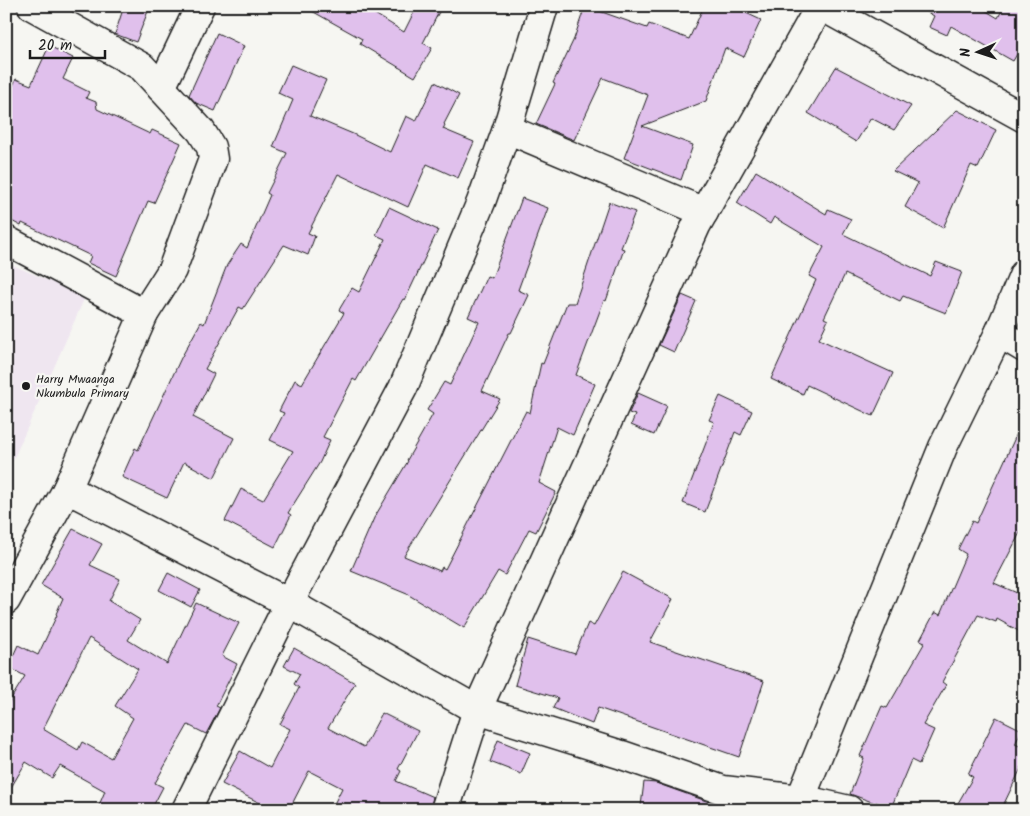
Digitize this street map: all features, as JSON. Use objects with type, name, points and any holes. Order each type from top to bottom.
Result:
[{"type":"street","points":[[6,600],[66,489],[144,314],[172,270],[213,159],[211,147],[201,131],[142,68],[32,6]]},
{"type":"street","points":[[160,88],[200,6]]},
{"type":"street","points":[[186,810],[289,603],[404,388],[481,202],[507,129],[544,6]]},
{"type":"street","points":[[445,810],[477,710],[696,226],[820,6],[1024,118]]},
{"type":"street","points":[[507,129],[704,212]]},
{"type":"street","points":[[6,240],[144,314]]},
{"type":"street","points":[[798,804],[943,447],[999,333],[1024,274]]},
{"type":"street","points":[[999,333],[1024,348]]},
{"type":"street","points":[[66,489],[289,603],[477,710],[622,755],[723,790],[798,804],[849,810]]},
{"type":"shaded area","name":"Harry Mwaanga Nkumbula Primary","points":[[6,262],[85,297],[6,476]]},
{"type":"building","points":[[124,6],[150,6],[136,42],[115,34]]},
{"type":"building","points":[[303,6],[362,6],[404,32],[417,6],[442,6],[423,43],[432,48],[415,77],[360,44],[362,39]]},
{"type":"building","points":[[585,6],[647,28],[649,24],[689,39],[704,6],[731,6],[761,20],[744,57],[725,48],[706,101],[642,126],[693,145],[681,180],[624,158],[648,95],[603,78],[574,140],[536,124],[574,39]]},
{"type":"building","points":[[917,6],[978,6],[998,18],[1004,6],[1024,6],[1024,42],[1013,61],[951,26],[947,35],[929,27],[934,16]]},
{"type":"building","points":[[217,33],[244,46],[215,111],[196,103],[189,95]]},
{"type":"building","points":[[49,46],[73,58],[63,79],[89,92],[86,98],[96,102],[97,109],[150,134],[152,130],[181,143],[154,203],[148,201],[116,276],[88,263],[91,256],[22,223],[21,226],[6,218],[6,101],[16,79],[31,85]]},
{"type":"building","points":[[291,65],[326,80],[310,116],[390,152],[406,116],[416,121],[435,82],[459,95],[443,129],[474,142],[458,178],[427,164],[408,207],[338,174],[308,233],[315,236],[308,255],[284,245],[243,309],[239,307],[205,369],[214,374],[193,417],[234,438],[214,478],[184,462],[167,498],[122,477],[135,448],[138,450],[181,358],[201,322],[204,324],[227,265],[241,244],[247,248],[270,195],[267,193],[287,153],[273,147],[293,100],[278,93]]},
{"type":"building","points":[[836,67],[911,106],[894,130],[871,118],[856,142],[808,113]]},
{"type":"building","points":[[957,110],[996,130],[978,168],[971,165],[943,228],[905,207],[918,183],[893,171]]},
{"type":"building","points":[[756,171],[826,214],[828,209],[851,219],[843,234],[930,276],[936,262],[962,272],[946,313],[903,296],[900,301],[845,274],[824,318],[828,320],[819,339],[893,373],[873,416],[807,385],[803,394],[771,379],[816,280],[809,276],[824,247],[774,217],[770,224],[737,203]]},
{"type":"building","points":[[522,198],[548,208],[518,290],[529,295],[482,391],[500,399],[404,556],[440,571],[442,567],[445,569],[526,411],[530,413],[541,363],[543,364],[567,303],[575,303],[609,202],[635,212],[621,248],[624,249],[606,301],[604,300],[576,375],[595,384],[573,435],[557,427],[539,483],[556,492],[536,532],[529,529],[505,575],[498,571],[464,628],[407,594],[351,571],[374,518],[433,414],[427,410],[444,382],[450,385],[479,322],[468,317],[487,276],[492,278]]},
{"type":"building","points":[[389,207],[438,230],[405,300],[403,299],[356,381],[353,379],[323,437],[330,440],[320,462],[288,513],[291,515],[275,547],[225,521],[241,489],[263,500],[293,451],[270,440],[284,413],[279,411],[295,380],[302,384],[344,313],[339,310],[352,288],[359,292],[385,239],[376,235]]},
{"type":"building","points":[[682,295],[696,301],[674,352],[659,345]]},
{"type":"building","points":[[638,393],[667,406],[654,435],[631,425],[635,415],[629,413]]},
{"type":"building","points":[[720,396],[752,411],[741,435],[735,432],[705,512],[683,503],[714,422],[709,420]]},
{"type":"building","points":[[1024,418],[1024,525],[994,583],[1024,596],[1024,634],[997,619],[996,622],[978,615],[942,682],[946,685],[923,725],[934,730],[919,764],[911,760],[891,808],[850,794],[864,758],[860,756],[882,706],[887,708],[925,642],[920,640],[935,612],[940,615],[966,554],[958,549],[972,521],[976,523]]},
{"type":"building","points":[[73,529],[102,544],[90,565],[120,579],[109,601],[140,620],[128,640],[167,664],[196,603],[239,623],[222,656],[237,664],[216,706],[220,708],[206,734],[188,725],[155,783],[163,787],[151,810],[97,810],[105,791],[60,766],[52,778],[26,762],[6,796],[6,707],[25,676],[8,667],[18,645],[38,655],[63,598],[41,585]],"holes":[[[89,638],[138,669],[115,706],[133,718],[111,758],[82,742],[78,750],[43,729]]]},
{"type":"building","points":[[623,572],[673,599],[650,642],[764,681],[739,757],[598,708],[592,724],[553,708],[558,698],[515,685],[528,639],[575,654],[588,623],[594,626]]},
{"type":"building","points":[[168,573],[200,590],[191,607],[159,590]]},
{"type":"building","points":[[294,648],[355,683],[328,728],[364,747],[382,713],[418,731],[398,769],[401,771],[396,781],[433,797],[430,810],[331,810],[342,788],[309,771],[289,810],[274,810],[222,784],[240,751],[270,768],[290,729],[280,724],[299,688],[294,684],[300,674],[284,666]]},
{"type":"building","points":[[996,717],[1022,730],[1015,744],[1024,748],[1024,762],[1001,810],[954,810],[973,777],[968,774]]},
{"type":"building","points":[[498,740],[530,753],[521,774],[490,762]]},
{"type":"building","points":[[644,782],[656,783],[709,802],[708,810],[671,810],[641,806]]},
{"type":"place","name":"Harry Mwaanga Nkumbula Primary","points":[[26,386]]}]
